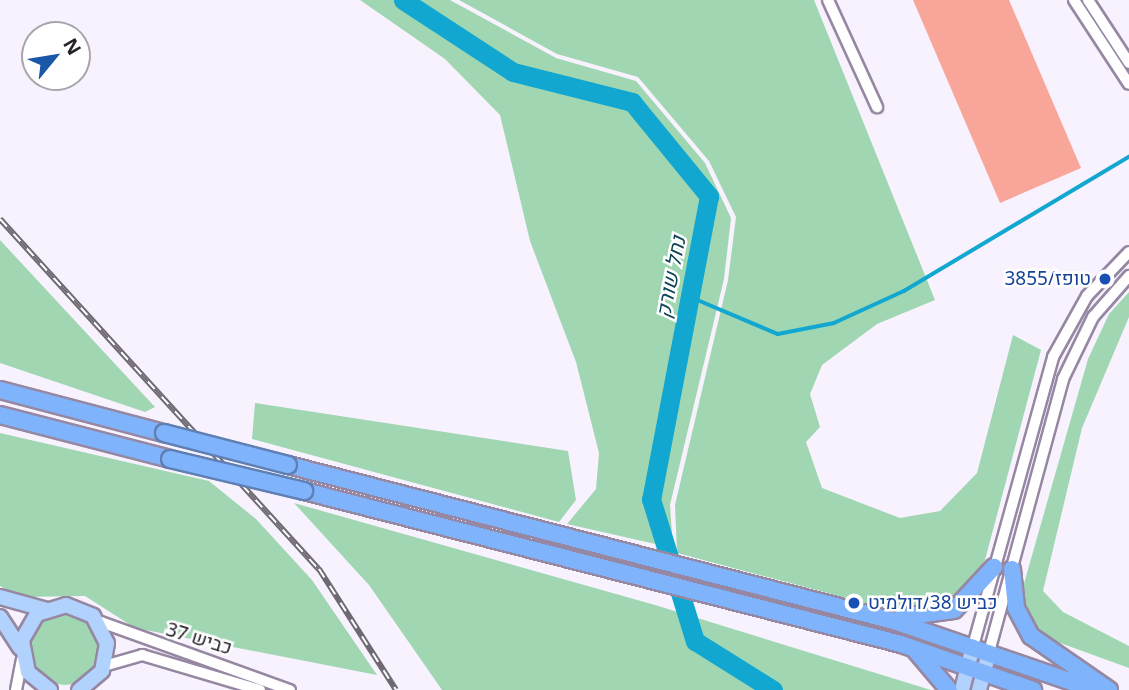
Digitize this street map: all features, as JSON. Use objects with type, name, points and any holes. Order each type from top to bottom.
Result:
[{"type":"highway","points":[[0,390],[870,615],[973,646],[1095,690]]},
{"type":"highway","points":[[0,415],[725,597],[968,664],[1033,690]]},
{"type":"highway","points":[[870,615],[945,614],[977,591],[994,567]]},
{"type":"highway","points":[[1012,569],[1016,608],[1031,636],[1109,690]]},
{"type":"highway","points":[[901,644],[929,662],[949,690]]},
{"type":"main road","points":[[0,597],[27,609],[76,607],[98,621],[107,643],[97,690]]},
{"type":"main road","points":[[21,654],[28,624],[49,608]]},
{"type":"main road","points":[[0,617],[32,678],[50,690]]},
{"type":"main road","points":[[962,690],[973,646]]},
{"type":"main road","points":[[979,690],[989,652]]},
{"type":"main road","points":[[79,690],[102,671]]},
{"type":"street","points":[[828,0],[877,107]]},
{"type":"street","points":[[1074,0],[1129,84]]},
{"type":"street","points":[[1087,0],[1129,63]]},
{"type":"street","points":[[973,646],[1056,349],[1087,296],[1129,253]]},
{"type":"street","points":[[989,652],[1069,363],[1093,317],[1129,276]]},
{"type":"street","name":"כביש 37","points":[[98,621],[290,690]]},
{"type":"street","points":[[16,690],[21,654]]},
{"type":"street","name":"כביש 37","points":[[102,671],[142,655],[260,690]]},
{"type":"street","points":[[38,690],[50,690]]},
{"type":"green space","points":[[360,0],[450,0],[556,58],[636,81],[705,163],[731,218],[724,279],[670,505],[673,548],[567,524],[596,489],[599,453],[576,362],[530,241],[500,115],[445,59]]},
{"type":"green space","points":[[459,0],[814,0],[935,300],[877,324],[822,365],[810,394],[820,427],[806,442],[822,488],[900,518],[940,511],[977,473],[1013,335],[1041,350],[985,560],[956,600],[938,608],[880,607],[677,553],[675,505],[728,280],[736,217],[709,161],[638,77],[557,54]]},
{"type":"green space","points":[[0,240],[155,407],[145,412],[0,363]]},
{"type":"green space","points":[[1129,292],[1129,317],[1082,428],[1043,591],[1063,612],[1129,646],[1129,668],[1041,636],[1021,594],[1088,359],[1109,314]]},
{"type":"green space","points":[[255,403],[568,451],[576,500],[559,522],[252,439]]},
{"type":"green space","points":[[0,433],[209,481],[256,519],[312,580],[377,675],[135,628],[85,596],[21,597],[0,586]]},
{"type":"green space","points":[[294,503],[655,605],[931,690],[442,690],[369,585]]},
{"type":"green space","points":[[65,613],[85,619],[95,629],[101,649],[95,669],[85,679],[65,685],[45,679],[35,669],[29,649],[35,629],[45,619]]},
{"type":"building","points":[[913,0],[1009,0],[1081,168],[1000,203]]},
{"type":"waterway","name":"נחל שורק","points":[[403,0],[513,72],[632,102],[709,196],[651,499],[695,641],[773,690]]},
{"type":"waterway","points":[[693,298],[778,334],[834,323],[904,291],[1129,157]]},
{"type":"railway","points":[[0,219],[319,569],[396,690]]},
{"type":"place","name":"3855/טופז","points":[[1105,279]]},
{"type":"place","name":"כביש 38/דולמיט","points":[[854,603]]}]
